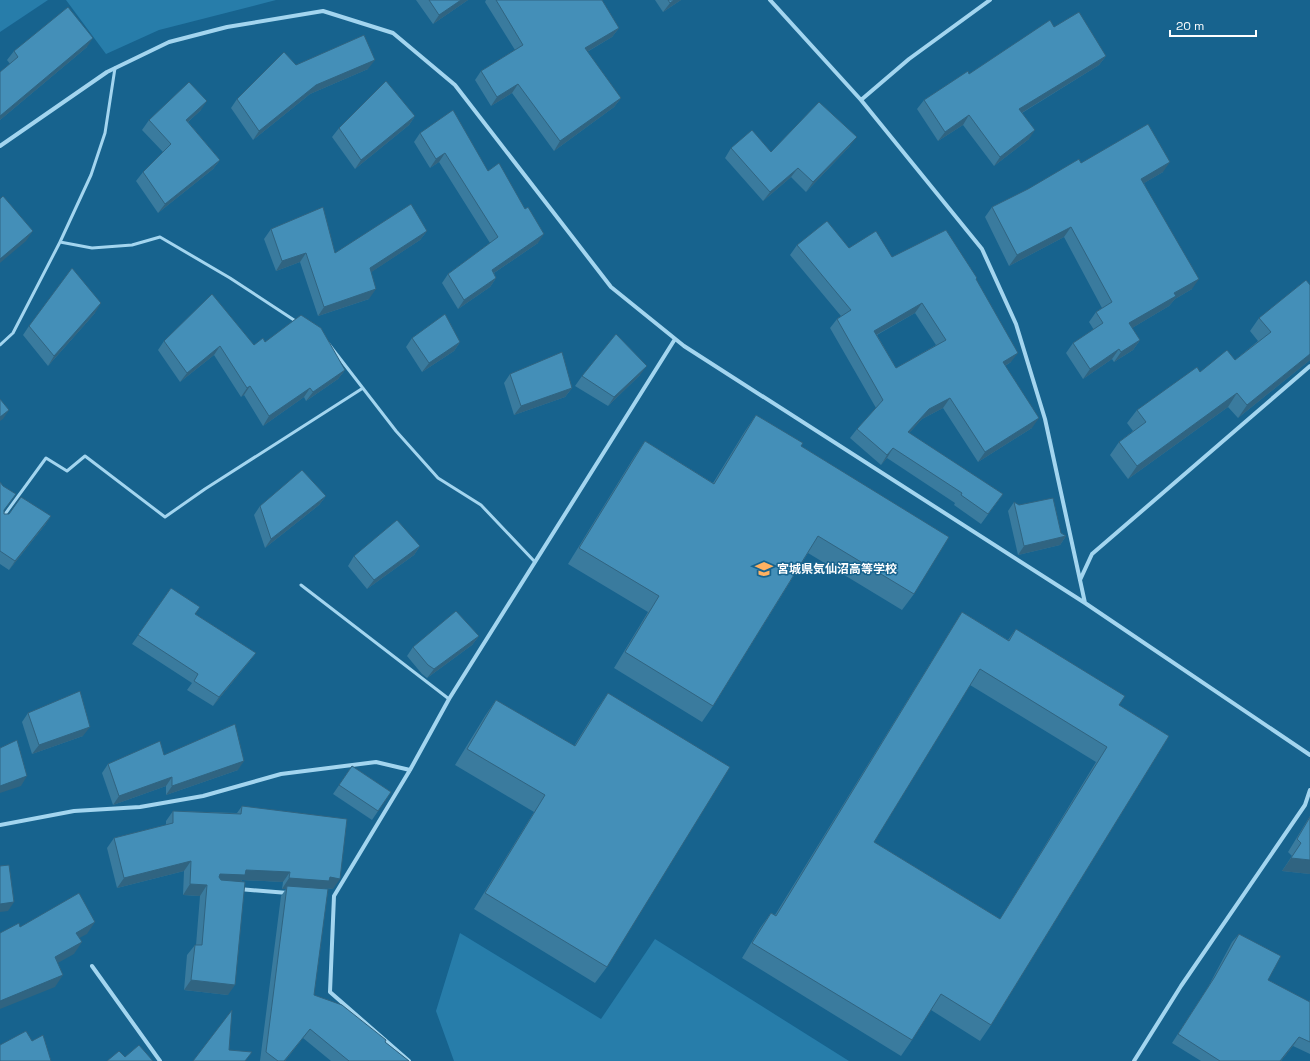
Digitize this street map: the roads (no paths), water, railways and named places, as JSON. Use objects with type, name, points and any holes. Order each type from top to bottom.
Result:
[{"type":"street","points":[[770,0],[861,100],[982,249],[1013,317],[1045,419],[1085,603]]},
{"type":"street","points":[[861,100],[909,59],[990,0]]},
{"type":"street","points":[[0,146],[108,72],[168,42],[227,27],[323,11],[393,33],[455,84],[611,287],[675,339],[691,351],[1085,603],[1310,754]]},
{"type":"street","points":[[409,1061],[330,992],[334,896],[410,770],[449,699],[675,339]]},
{"type":"street","points":[[1080,580],[1092,554],[1310,366]]},
{"type":"street","points":[[0,825],[74,811],[140,807],[203,796],[289,773],[376,762],[410,770]]},
{"type":"street","points":[[1134,1061],[1181,986],[1305,804],[1310,790]]},
{"type":"street","points":[[231,888],[295,893]]},
{"type":"street","points":[[326,896],[334,896]]},
{"type":"street","points":[[92,966],[160,1061]]},
{"type":"lane","points":[[0,345],[13,332],[60,242],[91,175],[105,133],[115,68]]},
{"type":"lane","points":[[60,242],[92,248],[132,245],[160,237],[230,278],[303,326]]},
{"type":"lane","points":[[323,339],[329,343],[396,431],[438,478],[481,505],[535,562]]},
{"type":"lane","points":[[0,521],[46,458],[67,471],[85,456],[165,517],[205,489],[363,388]]},
{"type":"lane","points":[[301,585],[449,699]]},
{"type":"place","name":"宮城県気仙沼高等学校","points":[[764,569]]}]
